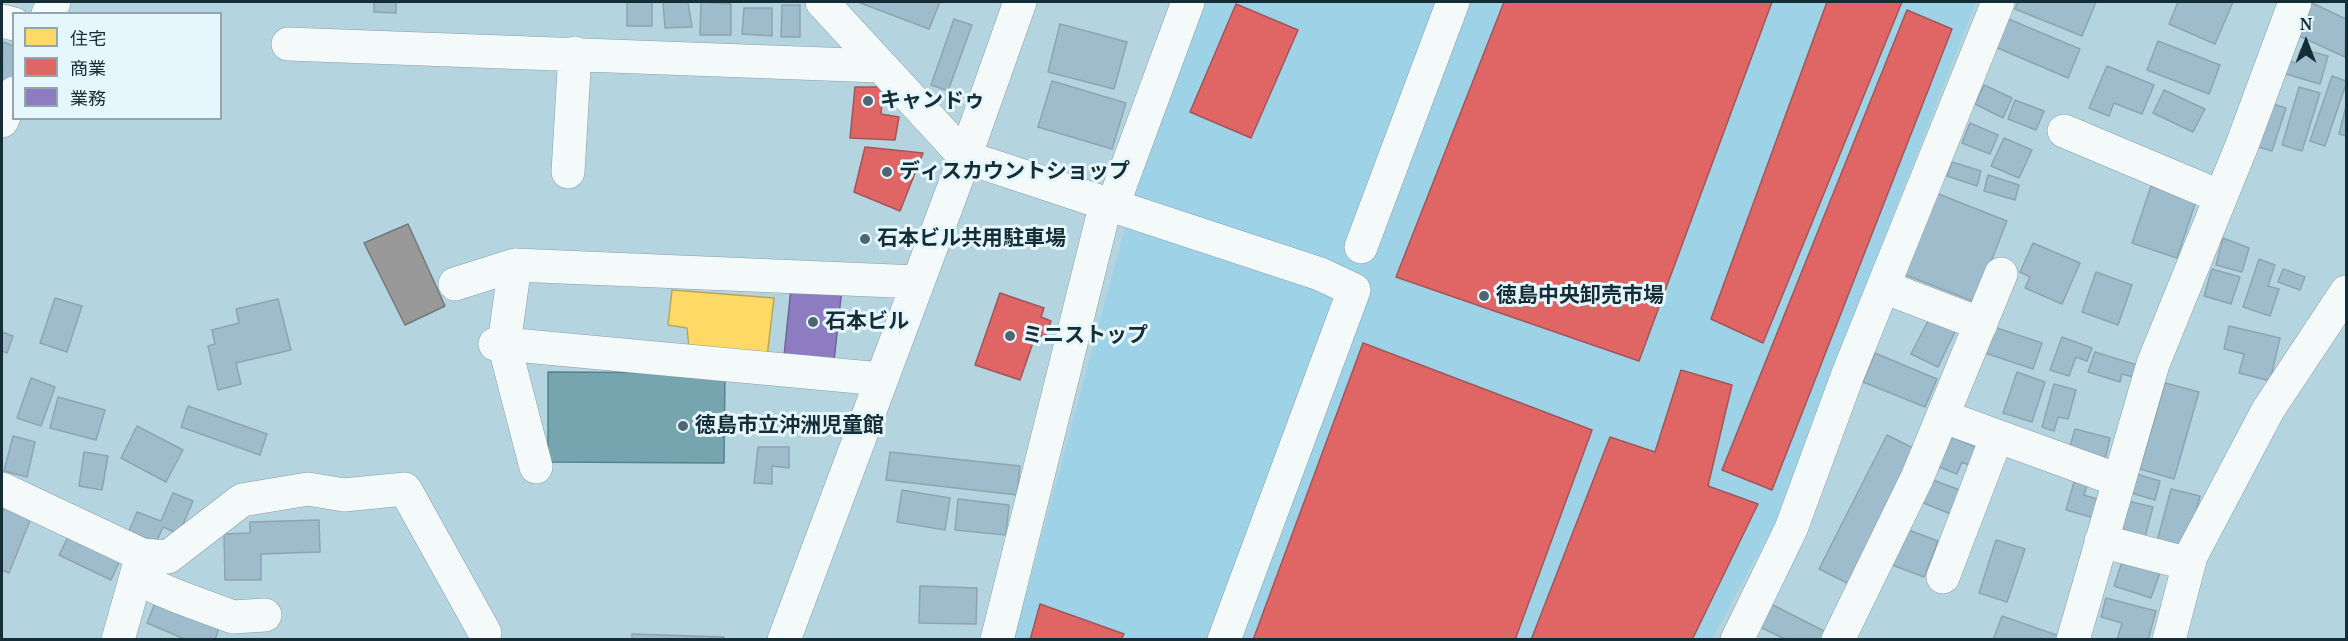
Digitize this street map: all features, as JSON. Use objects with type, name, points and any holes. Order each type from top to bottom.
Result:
[{"type":"street","points":[[822,2],[965,157],[1320,274],[1354,290],[1224,639]]},
{"type":"street","points":[[997,639],[1109,204],[1188,2]]},
{"type":"street","points":[[1361,247],[1453,2]]},
{"type":"street","points":[[1737,639],[1791,529],[1848,374],[1998,2]]},
{"type":"street","points":[[2073,639],[2153,364],[2221,197],[2295,2]]},
{"type":"street","points":[[784,639],[965,157],[1009,5]]},
{"type":"street","points":[[288,44],[879,66]]},
{"type":"street","points":[[568,172],[575,53]]},
{"type":"street","points":[[2,121],[12,98]]},
{"type":"street","points":[[2064,131],[2221,197]]},
{"type":"street","points":[[455,284],[515,265],[918,282]]},
{"type":"street","points":[[515,265],[500,344],[536,466]]},
{"type":"street","points":[[1838,639],[1917,478],[2001,274]]},
{"type":"street","points":[[1884,287],[1982,324]]},
{"type":"street","points":[[2169,639],[2189,564],[2268,410],[2346,292]]},
{"type":"street","points":[[500,344],[881,379]]},
{"type":"street","points":[[1961,423],[2118,480]]},
{"type":"street","points":[[1943,577],[1948,529],[1997,436]]},
{"type":"street","points":[[2,489],[139,567],[179,597],[233,617],[265,615]]},
{"type":"street","points":[[139,567],[168,557],[242,500],[308,489],[344,495],[405,489],[485,633]]},
{"type":"street","points":[[2101,541],[2189,564]]},
{"type":"street","points":[[118,639],[139,567]]},
{"type":"shaded area","name":"徳島中央卸売市場","points":[[1204,2],[1976,2],[1808,434],[1781,512],[1712,639],[1014,640],[1144,157]]},
{"type":"building: 住宅","points":[[672,290],[774,298],[767,357],[689,348],[687,328],[668,325]]},
{"type":"building: 商業","points":[[1504,2],[1772,2],[1639,361],[1396,277]]},
{"type":"building: 商業","points":[[1827,2],[1902,2],[1763,343],[1711,319]]},
{"type":"building: 商業","points":[[1236,4],[1298,30],[1251,138],[1190,112]]},
{"type":"building: 商業","points":[[1907,10],[1952,29],[1772,490],[1722,470]]},
{"type":"building: 商業","name":"キャンドゥ","points":[[855,87],[883,87],[881,114],[899,117],[895,140],[850,138]]},
{"type":"building: 商業","name":"ディスカウントショップ","points":[[865,147],[923,153],[900,211],[854,192]]},
{"type":"building: 商業","points":[[1000,293],[1044,308],[1041,317],[1051,321],[1045,337],[1036,334],[1020,380],[975,365]]},
{"type":"building: 商業","points":[[1363,343],[1592,430],[1515,640],[1253,640]]},
{"type":"building: 商業","points":[[1681,370],[1732,385],[1708,486],[1758,504],[1692,640],[1531,640],[1610,437],[1655,452]]},
{"type":"building: 商業","points":[[1040,604],[1124,634],[1121,640],[1030,640]]},
{"type":"building: 業務","name":"石本ビル","points":[[791,288],[842,288],[834,361],[784,356]]},
{"type":"building: 公共","points":[[548,372],[725,373],[724,463],[548,462]]},
{"type":"building: 工業","points":[[408,224],[445,306],[405,325],[364,243]]},
{"type":"building: その他","points":[[374,2],[396,2],[396,13],[374,12]]},
{"type":"building: その他","points":[[627,2],[652,2],[652,26],[627,26]]},
{"type":"building: その他","points":[[663,2],[688,2],[692,27],[665,28]]},
{"type":"building: その他","points":[[701,2],[731,4],[731,35],[700,35]]},
{"type":"building: その他","points":[[858,2],[940,2],[929,29]]},
{"type":"building: その他","points":[[2018,2],[2096,2],[2082,36],[2015,9]]},
{"type":"building: その他","points":[[2178,2],[2233,2],[2215,44],[2169,24]]},
{"type":"building: その他","points":[[2312,3],[2346,19],[2345,57],[2297,35]]},
{"type":"building: その他","points":[[782,5],[800,5],[800,37],[781,37]]},
{"type":"building: その他","points":[[744,8],[772,8],[772,36],[742,34]]},
{"type":"building: その他","points":[[2006,18],[2080,49],[2068,78],[1993,46]]},
{"type":"building: その他","points":[[954,19],[972,25],[948,91],[931,85]]},
{"type":"building: その他","points":[[1060,24],[1127,42],[1114,89],[1048,72]]},
{"type":"building: その他","points":[[2158,41],[2220,65],[2209,94],[2147,70]]},
{"type":"building: その他","points":[[3,42],[12,45],[12,93],[2,119]]},
{"type":"building: その他","points":[[2301,49],[2328,56],[2320,84],[2282,73],[2286,60],[2296,63]]},
{"type":"building: その他","points":[[2107,66],[2154,85],[2142,114],[2114,103],[2109,116],[2089,108]]},
{"type":"building: その他","points":[[2332,76],[2346,81],[2346,84],[2325,146],[2310,141]]},
{"type":"building: その他","points":[[1052,81],[1126,103],[1112,149],[1038,127]]},
{"type":"building: その他","points":[[1984,85],[2012,98],[2003,118],[1975,104]]},
{"type":"building: その他","points":[[2299,87],[2320,93],[2302,151],[2282,145]]},
{"type":"building: その他","points":[[2164,90],[2205,109],[2193,132],[2153,113]]},
{"type":"building: その他","points":[[2015,100],[2044,111],[2036,130],[2008,119]]},
{"type":"building: その他","points":[[2266,102],[2286,108],[2272,151],[2252,145]]},
{"type":"building: その他","points":[[2346,106],[2346,136],[2339,134]]},
{"type":"building: その他","points":[[1970,123],[1998,135],[1990,154],[1962,143]]},
{"type":"building: その他","points":[[2004,138],[2032,150],[2019,178],[1991,166]]},
{"type":"building: その他","points":[[1952,162],[1981,171],[1977,186],[1947,176]]},
{"type":"building: その他","points":[[1988,175],[2019,185],[2015,200],[1984,191]]},
{"type":"building: その他","points":[[2151,186],[2196,201],[2177,258],[2132,243]]},
{"type":"building: その他","points":[[1936,193],[2007,221],[1975,302],[1903,274]]},
{"type":"building: その他","points":[[2223,238],[2249,248],[2242,272],[2216,265]]},
{"type":"building: その他","points":[[2033,243],[2080,263],[2062,304],[2025,288],[2030,277],[2020,272]]},
{"type":"building: その他","points":[[2259,259],[2275,265],[2268,286],[2279,289],[2270,316],[2243,307]]},
{"type":"building: その他","points":[[2212,269],[2240,277],[2231,304],[2204,296]]},
{"type":"building: その他","points":[[2283,269],[2305,277],[2300,290],[2278,282]]},
{"type":"building: その他","points":[[2096,272],[2132,285],[2118,325],[2082,312]]},
{"type":"building: その他","points":[[55,298],[82,306],[67,352],[40,343]]},
{"type":"building: その他","points":[[278,299],[291,350],[236,363],[241,384],[218,390],[208,346],[215,344],[212,330],[239,323],[236,309]]},
{"type":"building: その他","points":[[1930,317],[1956,330],[1938,367],[1911,354]]},
{"type":"building: その他","points":[[2229,326],[2280,338],[2270,381],[2239,373],[2244,354],[2224,349]]},
{"type":"building: その他","points":[[1994,327],[2042,343],[2033,369],[1985,353]]},
{"type":"building: その他","points":[[2,332],[13,336],[7,353],[2,351]]},
{"type":"building: その他","points":[[2062,337],[2092,348],[2087,361],[2076,357],[2069,376],[2050,370]]},
{"type":"building: その他","points":[[2095,352],[2137,365],[2133,377],[2122,374],[2120,382],[2088,372]]},
{"type":"building: その他","points":[[1875,353],[1937,379],[1925,407],[1863,382]]},
{"type":"building: その他","points":[[2017,372],[2045,382],[2032,422],[2003,413]]},
{"type":"building: その他","points":[[31,378],[55,387],[41,426],[17,418]]},
{"type":"building: その他","points":[[2165,383],[2199,392],[2174,479],[2140,469]]},
{"type":"building: その他","points":[[2054,384],[2076,390],[2068,419],[2058,417],[2054,431],[2042,427]]},
{"type":"building: その他","points":[[58,397],[105,410],[96,440],[50,428]]},
{"type":"building: その他","points":[[188,406],[267,434],[260,455],[181,427]]},
{"type":"building: その他","points":[[137,426],[183,450],[166,482],[121,458]]},
{"type":"building: その他","points":[[2075,429],[2110,438],[2105,459],[2069,450]]},
{"type":"building: その他","points":[[1887,435],[1917,450],[1849,584],[1819,569]]},
{"type":"building: その他","points":[[13,436],[35,442],[27,477],[4,471]]},
{"type":"building: その他","points":[[1951,437],[1981,449],[1973,467],[1962,462],[1957,474],[1939,467]]},
{"type":"building: その他","points":[[758,447],[789,447],[789,468],[772,466],[772,484],[754,483]]},
{"type":"building: その他","points":[[84,452],[108,456],[102,490],[79,486]]},
{"type":"building: その他","points":[[890,452],[1020,466],[1017,495],[886,480]]},
{"type":"building: その他","points":[[2136,474],[2160,481],[2155,500],[2131,493]]},
{"type":"building: その他","points":[[1930,479],[1960,490],[1951,514],[1921,502]]},
{"type":"building: その他","points":[[2074,482],[2087,485],[2084,495],[2100,500],[2094,518],[2066,510]]},
{"type":"building: その他","points":[[2171,489],[2200,496],[2187,549],[2157,541]]},
{"type":"building: その他","points":[[902,490],[950,498],[945,530],[897,522]]},
{"type":"building: その他","points":[[173,493],[193,501],[179,534],[163,527],[156,543],[129,531],[137,512],[161,521]]},
{"type":"building: その他","points":[[958,499],[1009,505],[1006,535],[955,530]]},
{"type":"building: その他","points":[[2128,501],[2153,507],[2145,537],[2121,531]]},
{"type":"building: その他","points":[[4,507],[31,518],[9,573],[2,570]]},
{"type":"building: その他","points":[[319,520],[320,552],[261,554],[261,580],[225,580],[224,534],[250,533],[250,522]]},
{"type":"building: その他","points":[[1906,529],[1938,541],[1924,577],[1892,565]]},
{"type":"building: その他","points":[[69,535],[120,560],[111,580],[59,555]]},
{"type":"building: その他","points":[[1996,540],[2025,549],[2007,602],[1979,593]]},
{"type":"building: その他","points":[[2122,562],[2160,573],[2151,598],[2114,586]]},
{"type":"building: その他","points":[[920,586],[977,588],[976,624],[919,623]]},
{"type":"building: その他","points":[[2106,598],[2156,611],[2148,640],[2117,640],[2122,623],[2101,617]]},
{"type":"building: その他","points":[[155,603],[220,625],[215,640],[187,640],[147,623]]},
{"type":"building: その他","points":[[1771,604],[1826,632],[1822,640],[1787,640],[1760,627]]},
{"type":"building: その他","points":[[2002,616],[2062,637],[2062,640],[1993,640]]},
{"type":"building: その他","points":[[632,634],[724,637],[724,640],[632,640]]},
{"type":"place","name":"キャンドゥ","points":[[868,101]]},
{"type":"place","name":"ディスカウントショップ","points":[[887,172]]},
{"type":"place","name":"石本ビル共用駐車場","points":[[865,239]]},
{"type":"place","name":"徳島中央卸売市場","points":[[1484,296]]},
{"type":"place","name":"石本ビル","points":[[813,322]]},
{"type":"place","name":"ミニストップ","points":[[1010,336]]},
{"type":"place","name":"徳島市立沖洲児童館","points":[[683,426]]}]
